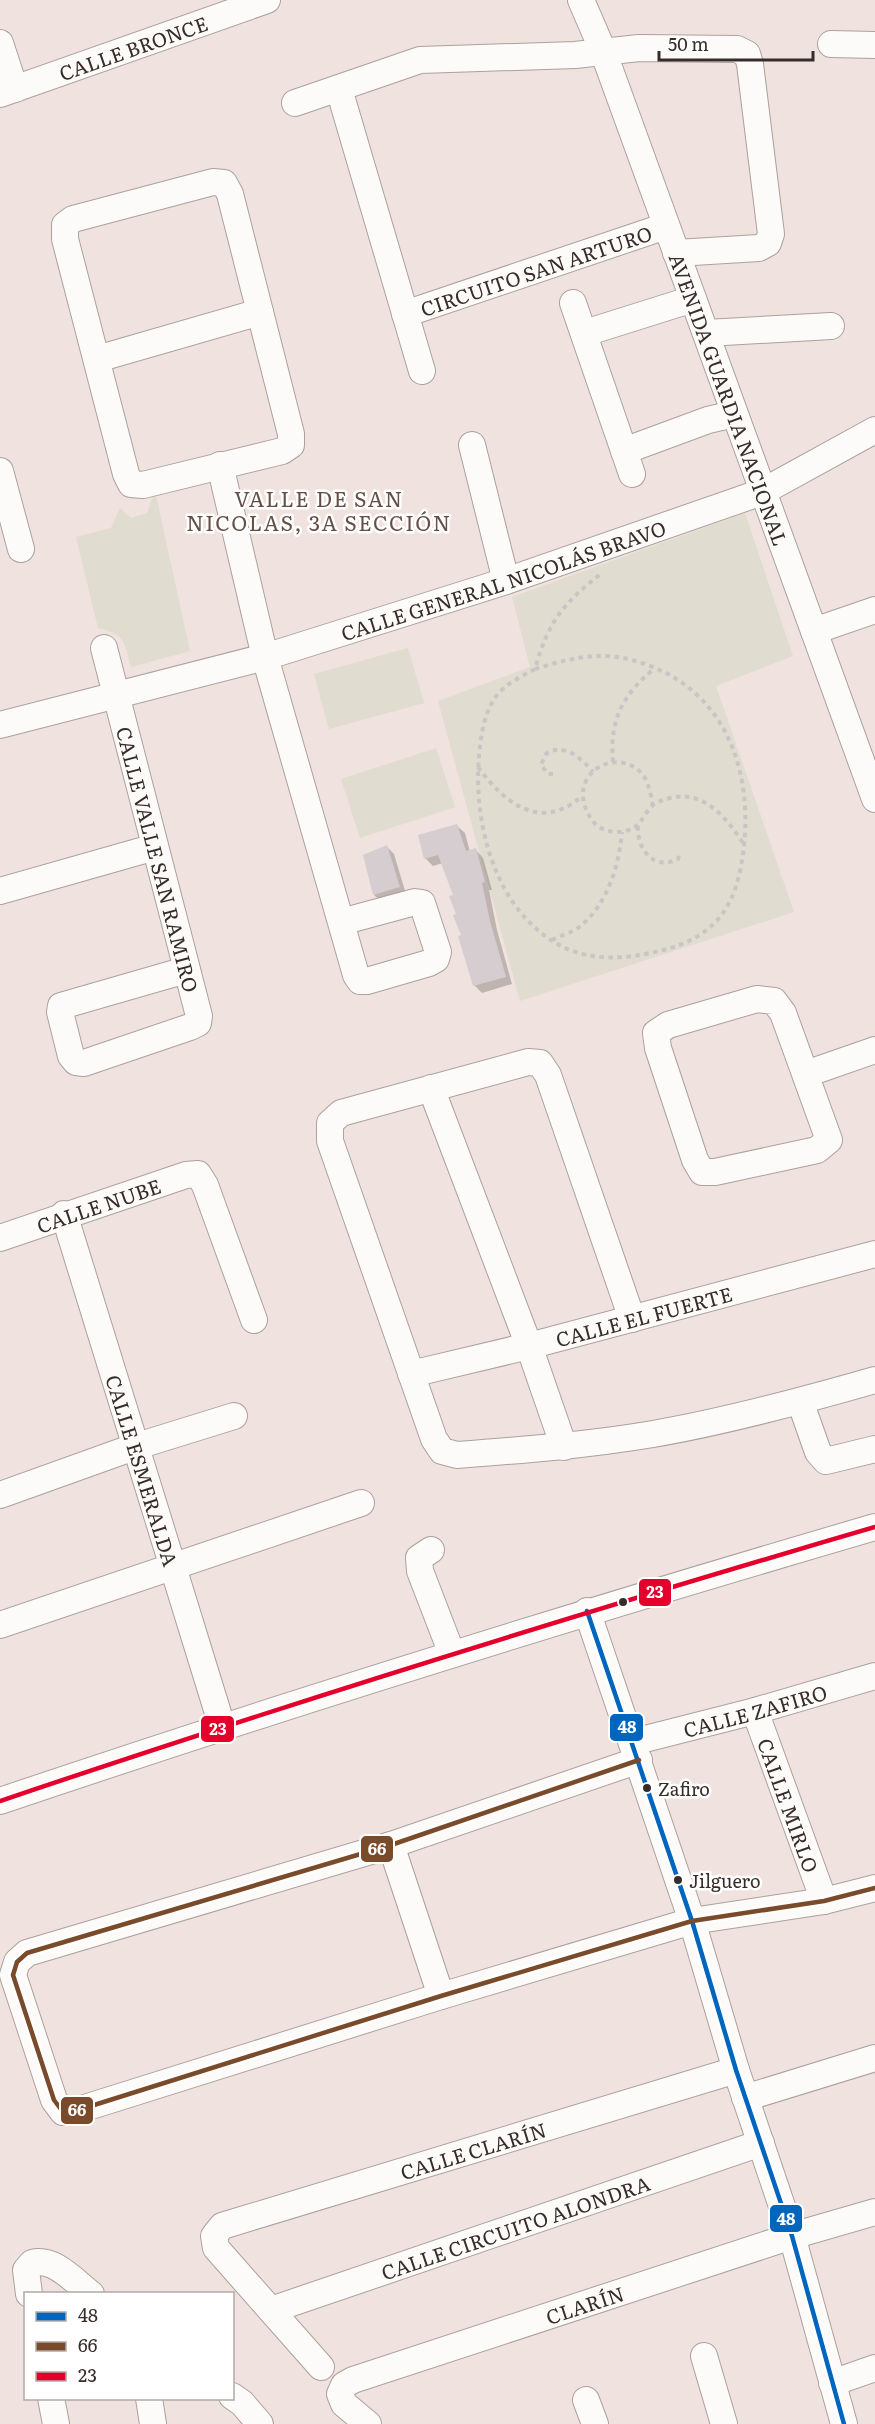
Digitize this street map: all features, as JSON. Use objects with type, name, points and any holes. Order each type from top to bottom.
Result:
[{"type":"street","name":"CALLE BRONCE","points":[[8,92],[267,0]]},
{"type":"street","name":"AVENIDA GUARDIA NACIONAL","points":[[581,0],[603,51],[875,798]]},
{"type":"street","points":[[0,43],[8,92]]},
{"type":"street","points":[[831,44],[875,45]]},
{"type":"street","points":[[295,103],[420,60],[575,55],[639,48],[737,49],[747,54],[771,234],[768,243],[759,248],[676,253]]},
{"type":"street","name":"CIRCUITO SAN ARTURO","points":[[339,89],[422,371]]},
{"type":"street","points":[[213,182],[224,183],[230,194],[260,312],[291,434],[291,445],[282,451],[143,485],[131,484],[126,474],[65,238],[65,225],[73,219],[213,182]]},
{"type":"street","name":"CIRCUITO SAN ARTURO","points":[[405,314],[666,226]]},
{"type":"street","points":[[585,333],[693,299]]},
{"type":"street","points":[[573,303],[628,462],[708,420],[734,414]]},
{"type":"street","points":[[97,359],[260,312]]},
{"type":"street","points":[[706,333],[831,326]]},
{"type":"street","name":"CALLE GENERAL NICOLÁS BRAVO","points":[[0,725],[265,657],[506,580],[762,492],[875,430]]},
{"type":"street","points":[[472,445],[506,580]]},
{"type":"street","points":[[220,465],[265,657],[356,975],[360,981],[419,966],[436,959],[438,952],[422,903],[415,902],[341,922]]},
{"type":"street","points":[[0,471],[21,549]]},
{"type":"street","points":[[814,631],[875,610]]},
{"type":"street","name":"CALLE VALLE SAN RAMIRO","points":[[104,648],[199,1016],[198,1023],[84,1063],[76,1062],[71,1056],[60,1012],[61,1006],[186,970]]},
{"type":"street","points":[[0,891],[155,847]]},
{"type":"street","points":[[757,999],[774,1001],[783,1013],[806,1074],[829,1140],[817,1150],[715,1172],[702,1172],[658,1048],[656,1033],[669,1025],[757,999]]},
{"type":"street","points":[[806,1074],[875,1050]]},
{"type":"street","points":[[632,1319],[548,1075],[540,1063],[528,1062],[341,1113],[330,1123],[330,1141],[434,1438],[442,1451],[457,1455],[564,1447],[654,1434],[800,1401],[875,1380]]},
{"type":"street","points":[[431,1088],[529,1346],[564,1447]]},
{"type":"street","name":"CALLE NUBE","points":[[0,1238],[64,1214],[186,1175],[198,1174],[255,1320]]},
{"type":"street","name":"CALLE ESMERALDA","points":[[64,1214],[134,1447],[222,1726]]},
{"type":"street","name":"CALLE EL FUERTE","points":[[411,1374],[529,1346],[875,1254]]},
{"type":"street","points":[[800,1401],[818,1452],[825,1461],[875,1449]]},
{"type":"street","points":[[0,1495],[134,1447],[234,1416]]},
{"type":"street","points":[[0,1624],[361,1503]]},
{"type":"street","points":[[0,1801],[222,1726],[587,1611],[875,1527]]},
{"type":"street","points":[[431,1550],[419,1558],[420,1571],[452,1654]]},
{"type":"street","points":[[587,1611],[692,1921],[736,2070],[792,2236],[844,2424]]},
{"type":"street","name":"CALLE ZAFIRO","points":[[441,1996],[86,2107],[63,2112],[54,2100],[13,1975],[17,1962],[27,1953],[391,1845],[636,1751],[755,1711],[875,1676]]},
{"type":"street","name":"CALLE MIRLO","points":[[755,1711],[824,1901]]},
{"type":"street","points":[[391,1845],[441,1996],[692,1921],[824,1901],[875,1888]]},
{"type":"street","points":[[745,2098],[875,2058]]},
{"type":"street","name":"CALLE CLARÍN","points":[[271,2310],[216,2247],[214,2236],[222,2226],[736,2070]]},
{"type":"street","name":"CALLE CIRCUITO ALONDRA","points":[[271,2310],[760,2143]]},
{"type":"street","name":"CLARÍN","points":[[368,2424],[344,2404],[340,2394],[344,2385],[353,2379],[792,2236],[875,2212]]},
{"type":"street","points":[[29,2292],[26,2270],[32,2263],[40,2260],[50,2262],[88,2292]]},
{"type":"street","points":[[271,2310],[321,2367]]},
{"type":"street","points":[[704,2356],[724,2424]]},
{"type":"street","points":[[832,2383],[875,2368]]},
{"type":"street","points":[[234,2397],[242,2403],[260,2424]]},
{"type":"street","points":[[51,2400],[56,2424]]},
{"type":"street","points":[[149,2400],[153,2424]]},
{"type":"street","points":[[586,2400],[595,2424]]},
{"type":"path","points":[[535,669],[545,634],[564,607],[605,571]]},
{"type":"path","points":[[609,656],[640,662],[676,678],[701,698],[720,719],[737,755],[742,777],[746,846],[737,886],[728,906],[710,930],[694,940],[661,950],[610,958],[589,956],[551,940],[522,914],[505,890],[484,835],[478,799],[480,738],[487,715],[497,695],[515,679],[535,669],[582,657],[609,656]]},
{"type":"path","points":[[613,762],[611,744],[622,704],[635,684],[655,668]]},
{"type":"path","points":[[553,774],[548,774],[541,765],[546,754],[554,750],[567,750],[593,772]]},
{"type":"path","points":[[653,806],[642,775],[627,766],[613,762],[601,765],[581,788],[583,808],[595,825],[613,833],[631,831],[638,826],[653,806],[662,800],[682,795],[706,802],[727,819],[746,846]]},
{"type":"path","points":[[478,766],[497,791],[509,801],[533,811],[546,813],[566,810],[582,796]]},
{"type":"path","points":[[638,826],[638,838],[643,851],[652,860],[670,862],[678,859],[680,854]]},
{"type":"path","points":[[551,940],[576,929],[600,903],[618,860],[622,832]]},
{"type":"shaded area","points":[[155,491],[190,651],[131,667],[122,640],[114,633],[98,628],[76,537],[111,528],[120,508],[131,518],[147,513]]},
{"type":"shaded area","points":[[745,513],[793,656],[716,686],[794,912],[520,1001],[438,701],[530,667],[512,597]]},
{"type":"shaded area","points":[[408,648],[424,703],[329,729],[314,674]]},
{"type":"shaded area","points":[[436,748],[455,807],[360,838],[341,779]]},
{"type":"building","points":[[457,824],[466,851],[476,848],[485,882],[482,883],[490,921],[506,977],[473,986],[458,936],[461,935],[453,915],[456,914],[449,896],[453,895],[438,855],[424,859],[418,835]]},
{"type":"building","points":[[387,845],[400,887],[373,895],[363,855]]},
{"type":"transit line","name":"23","points":[[0,1801],[436,1660],[875,1527]]},
{"type":"transit line","name":"48","points":[[587,1611],[692,1921],[736,2070],[792,2236],[844,2424]]},
{"type":"transit line","name":"66","points":[[639,1760],[391,1845],[27,1953],[17,1962],[13,1975],[54,2100],[63,2112],[75,2111],[441,1996],[692,1921],[824,1901],[875,1888]]},
{"type":"place","name":"Zafiro","points":[[647,1788]]},
{"type":"place","name":"Jilguero","points":[[678,1880]]},
{"type":"district","name":"VALLE DE SAN NICOLAS, 3A SECCIÓN","points":[[319,509]]}]
